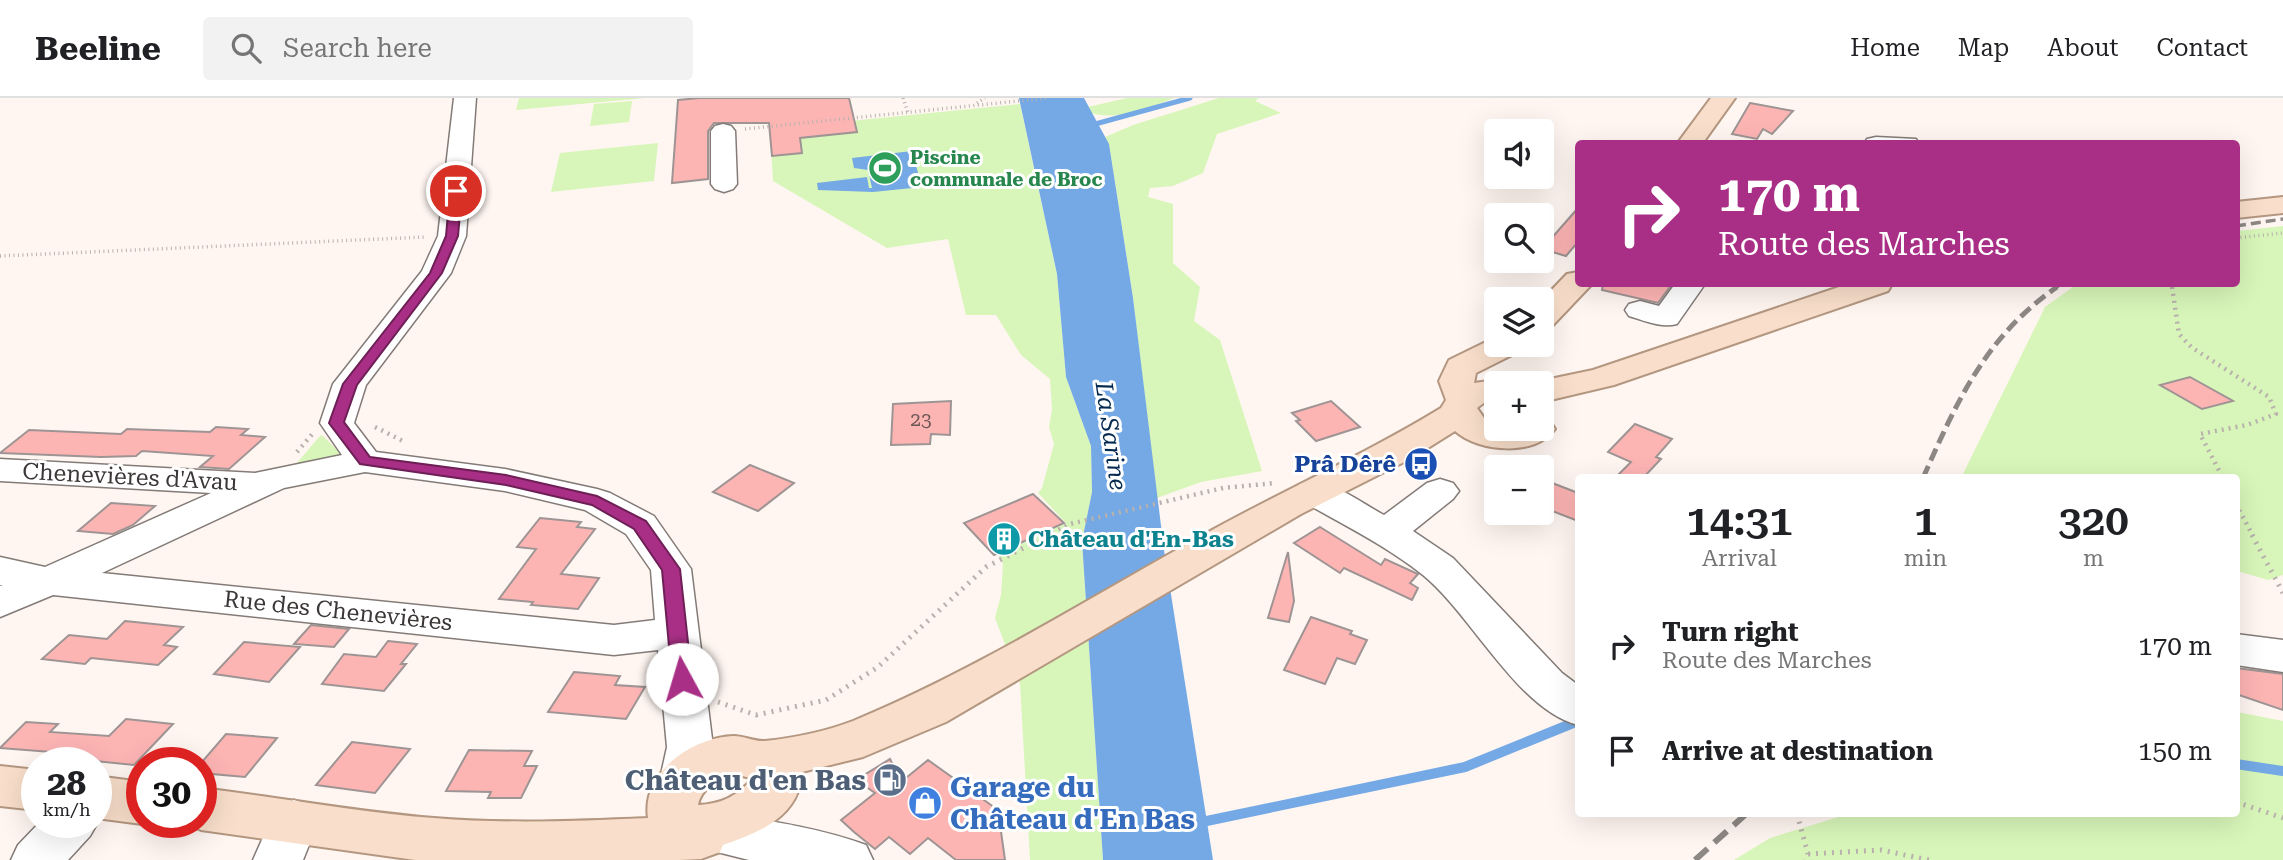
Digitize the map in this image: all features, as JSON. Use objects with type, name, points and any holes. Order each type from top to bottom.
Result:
[{"type":"main road","points":[[1692,140],[1723,98]]},
{"type":"main road","points":[[2240,210],[2283,205]]},
{"type":"main road","points":[[1554,306],[1575,284]]},
{"type":"main road","points":[[1554,388],[1602,378],[1868,287]]},
{"type":"main road","points":[[217,815],[286,840],[600,844],[793,783],[865,738],[929,709],[995,674],[1251,526],[1399,450],[1480,404],[1456,380],[1461,367],[1484,356]]},
{"type":"main road","points":[[1554,406],[1602,378]]},
{"type":"main road","points":[[0,786],[21,788]]},
{"type":"street","points":[[465,98],[460,234],[436,273],[350,384],[337,423],[368,443],[597,501],[640,525],[671,569],[690,747],[736,803],[848,860]]},
{"type":"street","points":[[723,131],[724,184]]},
{"type":"street","points":[[1640,310],[1666,317],[1688,287]]},
{"type":"street","points":[[0,603],[260,485],[368,443]]},
{"type":"street","name":"Chenevières d'Avau","points":[[0,470],[260,485]]},
{"type":"street","points":[[1386,533],[1440,491]]},
{"type":"street","points":[[1313,492],[1426,557],[1452,578],[1546,685],[1575,706]]},
{"type":"street","name":"Rue des Chenevières","points":[[0,571],[47,581],[614,640],[677,632]]},
{"type":"street","points":[[2240,650],[2283,656]]},
{"type":"street","points":[[36,860],[57,838]]},
{"type":"path","points":[[903,98],[908,113]]},
{"type":"path","points":[[966,107],[985,98]]},
{"type":"path","points":[[723,131],[1047,98]]},
{"type":"path","points":[[2240,238],[2283,233]]},
{"type":"path","points":[[0,256],[460,234]]},
{"type":"path","points":[[2172,287],[2179,334],[2191,347],[2269,397],[2276,414],[2247,425],[2200,435],[2221,474]]},
{"type":"path","points":[[368,443],[383,433],[408,443]]},
{"type":"path","points":[[686,709],[705,697],[756,715],[826,700],[878,667],[986,568],[1070,524],[1223,488],[1270,482],[1313,492]]},
{"type":"path","points":[[2240,512],[2283,593]]},
{"type":"path","points":[[2240,803],[2283,818]]},
{"type":"path","points":[[1798,817],[1807,857],[1881,850],[1929,860]]},
{"type":"green space","points":[[519,98],[645,98],[516,110]]},
{"type":"green space","points":[[1127,98],[1174,98],[1123,115],[1091,113],[1088,107]]},
{"type":"green space","points":[[1219,98],[1259,98],[1255,101],[1281,113],[1217,134],[1203,173],[1173,186],[1150,188],[1148,197],[1173,204],[1173,263],[1200,287],[1194,321],[1220,340],[1262,471],[1201,482],[1157,498],[1133,298],[1109,144],[1105,137],[1133,125]]},
{"type":"green space","points":[[632,101],[629,122],[590,126],[594,104]]},
{"type":"green space","points":[[1020,104],[1057,274],[1066,377],[1091,446],[1092,492],[1082,541],[1103,860],[1030,860],[1020,684],[995,618],[1001,595],[1003,564],[999,554],[1066,523],[1038,493],[1042,488],[1054,444],[1049,427],[1052,409],[1050,379],[1021,355],[996,315],[966,315],[948,239],[887,248],[773,181],[770,129]]},
{"type":"green space","points":[[658,143],[654,181],[551,192],[560,153]]},
{"type":"green space","points":[[2283,226],[2283,575],[2268,580],[2240,572],[2240,474],[1963,474],[2045,307],[2073,287],[2240,287],[2240,231]]},
{"type":"green space","points":[[322,435],[345,458],[291,470],[319,437]]},
{"type":"green space","points":[[2240,713],[2283,721],[2283,860],[1734,860],[1770,838],[1838,817],[2240,817]]},
{"type":"water","name":"La Sarine","points":[[1019,98],[1084,98],[1109,144],[1133,298],[1164,550],[1213,860],[1103,860],[1082,541],[1092,492],[1091,446],[1066,377],[1057,274]]},
{"type":"water","points":[[912,151],[922,187],[873,192],[818,190],[817,183],[867,177],[869,188],[872,188],[868,170],[854,168],[852,158]]},
{"type":"building","points":[[849,98],[857,132],[800,138],[802,153],[772,156],[769,123],[714,123],[708,131],[708,179],[672,183],[678,100]]},
{"type":"building","points":[[1750,103],[1793,111],[1772,134],[1763,129],[1757,139],[1732,134]]},
{"type":"building","points":[[1575,211],[1575,246],[1566,256],[1554,252],[1554,235]]},
{"type":"building","points":[[1602,287],[1670,287],[1658,303],[1602,290]]},
{"type":"building","points":[[2190,377],[2233,401],[2202,409],[2160,385]]},
{"type":"building","points":[[951,401],[950,435],[931,434],[930,444],[891,445],[893,404]]},
{"type":"building","points":[[1331,401],[1360,427],[1316,441],[1296,421],[1300,420],[1292,413]]},
{"type":"building","points":[[1635,424],[1672,439],[1656,457],[1661,459],[1647,474],[1619,474],[1631,462],[1608,452]]},
{"type":"building","points":[[216,427],[248,429],[241,435],[265,437],[229,469],[200,467],[213,456],[142,451],[136,456],[101,457],[0,453],[29,430],[121,434],[127,429],[210,432]]},
{"type":"building","points":[[750,465],[794,483],[758,511],[713,492]]},
{"type":"building","points":[[1554,484],[1575,492],[1575,520],[1554,512]]},
{"type":"building","name":"Château d'En-Bas","points":[[1033,494],[1064,523],[994,555],[964,523]]},
{"type":"building","points":[[111,503],[155,506],[133,525],[113,534],[78,531]]},
{"type":"building","points":[[540,518],[581,522],[577,527],[595,529],[561,574],[599,578],[578,609],[499,599],[536,549],[517,547]]},
{"type":"building","points":[[1320,527],[1381,565],[1385,559],[1418,574],[1410,583],[1418,588],[1412,600],[1344,568],[1340,573],[1294,543]]},
{"type":"building","points":[[1288,552],[1294,601],[1289,622],[1268,618]]},
{"type":"building","points":[[1311,617],[1352,631],[1350,634],[1367,640],[1355,664],[1337,658],[1325,684],[1284,670]]},
{"type":"building","points":[[125,621],[183,627],[164,645],[177,647],[158,665],[91,658],[85,664],[42,659],[69,635],[107,639]]},
{"type":"building","points":[[311,625],[349,629],[334,647],[294,644]]},
{"type":"building","points":[[388,641],[417,644],[401,664],[406,664],[384,691],[322,684],[344,654],[376,657]]},
{"type":"building","points":[[244,642],[300,647],[269,682],[214,674]]},
{"type":"building","points":[[2240,669],[2283,674],[2283,710],[2240,695]]},
{"type":"building","points":[[574,672],[620,676],[615,685],[645,687],[626,719],[548,712]]},
{"type":"building","points":[[126,719],[173,724],[151,747],[126,747],[126,764],[112,763],[112,747],[0,748],[26,722],[58,724],[50,732],[109,736]]},
{"type":"building","points":[[226,734],[277,738],[245,777],[217,774],[217,747],[215,747]]},
{"type":"building","points":[[352,742],[410,749],[375,793],[316,785]]},
{"type":"building","points":[[469,750],[532,751],[524,766],[537,766],[521,798],[488,798],[491,792],[446,791]]},
{"type":"building","name":"Garage du Château d'En Bas","points":[[890,759],[901,782],[928,760],[998,810],[1005,860],[956,860],[928,838],[910,854],[889,837],[875,849],[854,832],[841,820],[875,793],[856,780]]},
{"type":"waterway","points":[[1088,126],[1190,98]]},
{"type":"waterway","points":[[1197,823],[1465,767],[1575,722]]},
{"type":"waterway","points":[[2240,765],[2283,771]]},
{"type":"railway","points":[[2240,225],[2283,219]]},
{"type":"railway","points":[[1925,474],[1948,423],[1992,349],[2032,306],[2057,287]]},
{"type":"railway","points":[[1695,860],[1743,817]]},
{"type":"place","name":"Piscine communale de Broc","points":[[885,168]]},
{"type":"place","name":"Prâ Dêrê","points":[[1421,464]]},
{"type":"place","name":"Château d'En-Bas","points":[[1004,539]]},
{"type":"place","name":"Château d'en Bas","points":[[890,780]]},
{"type":"place","name":"Garage du Château d'En Bas","points":[[925,803]]},
{"type":"route","points":[[456,191],[452,236],[436,273],[350,384],[337,423],[365,461],[506,480],[597,501],[640,525],[671,569],[682,679]]}]
